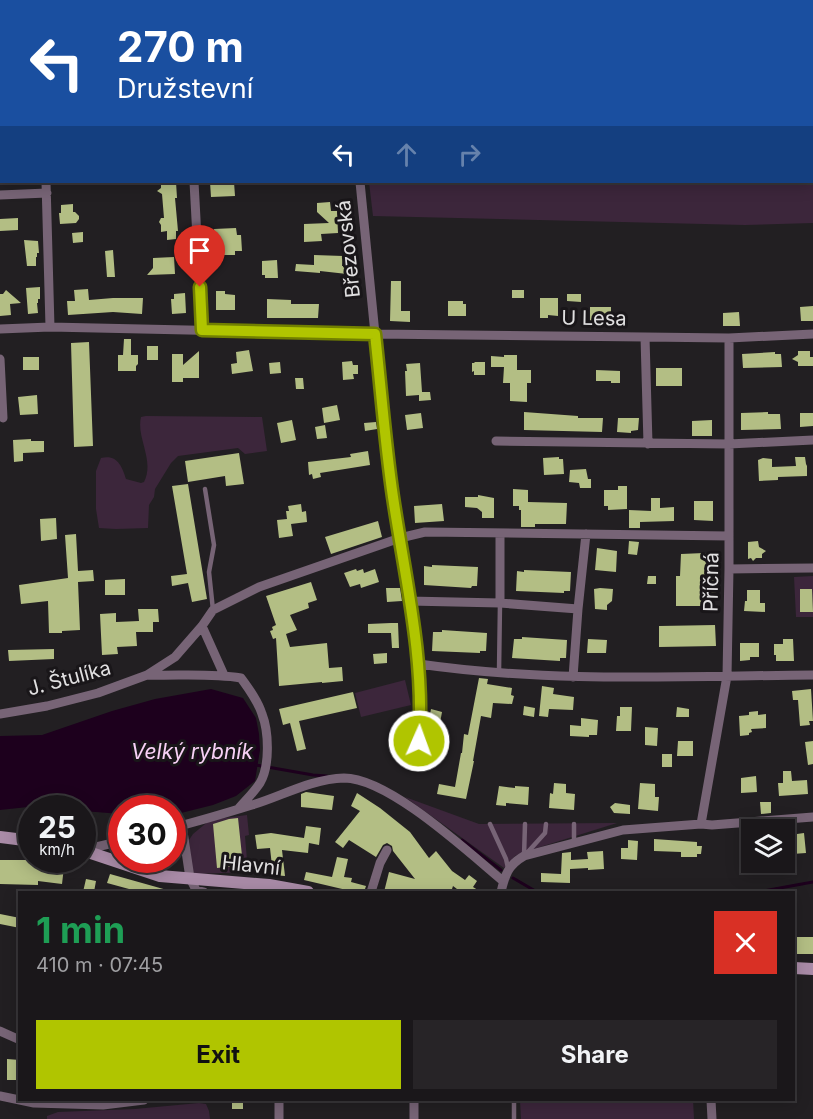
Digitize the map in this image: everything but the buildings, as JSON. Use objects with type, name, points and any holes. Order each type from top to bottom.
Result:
[{"type":"street","points":[[46,183],[50,327]]},
{"type":"street","points":[[194,183],[202,330]]},
{"type":"street","name":"Březovská","points":[[360,183],[393,496],[418,664],[421,716],[419,741]]},
{"type":"street","points":[[0,195],[47,193]]},
{"type":"street","name":"U Lesa","points":[[0,329],[50,327],[729,338],[813,334]]},
{"type":"street","points":[[645,337],[648,444]]},
{"type":"street","name":"Příčná","points":[[701,824],[727,676],[729,338]]},
{"type":"street","points":[[0,359],[3,418]]},
{"type":"street","points":[[496,441],[729,444],[813,440]]},
{"type":"street","points":[[213,610],[259,587],[400,538],[425,532],[729,537]]},
{"type":"street","points":[[500,532],[500,603]]},
{"type":"street","points":[[573,677],[586,534]]},
{"type":"street","points":[[729,569],[813,568]]},
{"type":"street","points":[[409,601],[500,603],[578,609]]},
{"type":"street","name":"J. Štulíka","points":[[0,714],[47,706],[98,693],[147,675],[175,657],[213,610]]},
{"type":"street","points":[[202,626],[224,675]]},
{"type":"street","points":[[418,664],[573,677],[813,675]]},
{"type":"street","name":"J. Štulíka","points":[[147,675],[224,675],[241,678],[263,715],[267,748],[266,766],[260,783],[239,808]]},
{"type":"street","points":[[186,823],[252,805],[324,780],[344,778],[360,780],[400,798],[503,881]]},
{"type":"street","points":[[501,891],[508,868],[524,856],[623,830],[813,817]]},
{"type":"street","points":[[0,837],[18,839]]},
{"type":"street","points":[[371,891],[380,863],[387,850]]},
{"type":"street","points":[[96,854],[160,876],[190,878]]},
{"type":"street","points":[[186,862],[190,878],[196,890],[200,891]]},
{"type":"street","name":"Hlavní","points":[[190,878],[295,891]]},
{"type":"street","points":[[795,968],[813,969]]},
{"type":"street","points":[[0,1031],[18,1039]]},
{"type":"street","points":[[0,1096],[18,1099]]},
{"type":"street","points":[[34,1101],[103,1105],[136,1101]]},
{"type":"street","points":[[279,1101],[279,1119]]},
{"type":"street","points":[[414,1101],[414,1119]]},
{"type":"street","points":[[711,1101],[712,1119]]},
{"type":"lane","points":[[205,489],[214,545],[209,572],[213,610]]},
{"type":"lane","points":[[499,672],[500,603]]},
{"type":"lane","points":[[490,824],[508,868]]},
{"type":"lane","points":[[524,856],[525,824]]},
{"type":"lane","points":[[524,856],[545,832],[546,824]]},
{"type":"lane","points":[[574,824],[574,843]]},
{"type":"lane","points":[[514,1101],[514,1119]]},
{"type":"shaded area","points":[[369,183],[813,183],[813,223],[745,225],[373,216]]},
{"type":"shaded area","points":[[141,417],[262,417],[267,451],[245,454],[238,448],[178,456],[155,489],[154,497],[149,505],[148,528],[99,528],[96,509],[96,471],[101,458],[115,459],[121,466],[126,479],[144,482],[147,474],[147,457],[140,425]]},
{"type":"shaded area","points":[[813,576],[813,617],[796,617],[794,577]]},
{"type":"shaded area","points":[[405,680],[411,705],[361,717],[355,693]]},
{"type":"shaded area","points":[[405,797],[479,824],[617,823],[521,853],[504,868]]},
{"type":"shaded area","points":[[247,815],[249,835],[245,836],[248,872],[196,874],[192,871],[189,840],[193,834],[210,820]]},
{"type":"shaded area","points":[[520,1101],[693,1101],[694,1119],[521,1119]]},
{"type":"shaded area","points":[[206,1104],[210,1119],[47,1119],[47,1116],[58,1112],[135,1109]]},
{"type":"water","name":"Velký rybník","points":[[211,689],[243,698],[256,718],[259,734],[260,750],[255,781],[236,796],[186,812],[186,795],[108,795],[108,813],[96,812],[96,795],[18,795],[18,808],[0,810],[0,736],[42,735],[155,699]]},
{"type":"waterway","points":[[256,765],[327,776]]},
{"type":"waterway","points":[[462,840],[501,870]]},
{"type":"waterway","points":[[513,878],[535,891]]},
{"type":"waterway","points":[[764,891],[813,882]]},
{"type":"route","points":[[200,287],[202,330],[375,334],[393,496],[418,664],[421,716],[419,741]]}]
